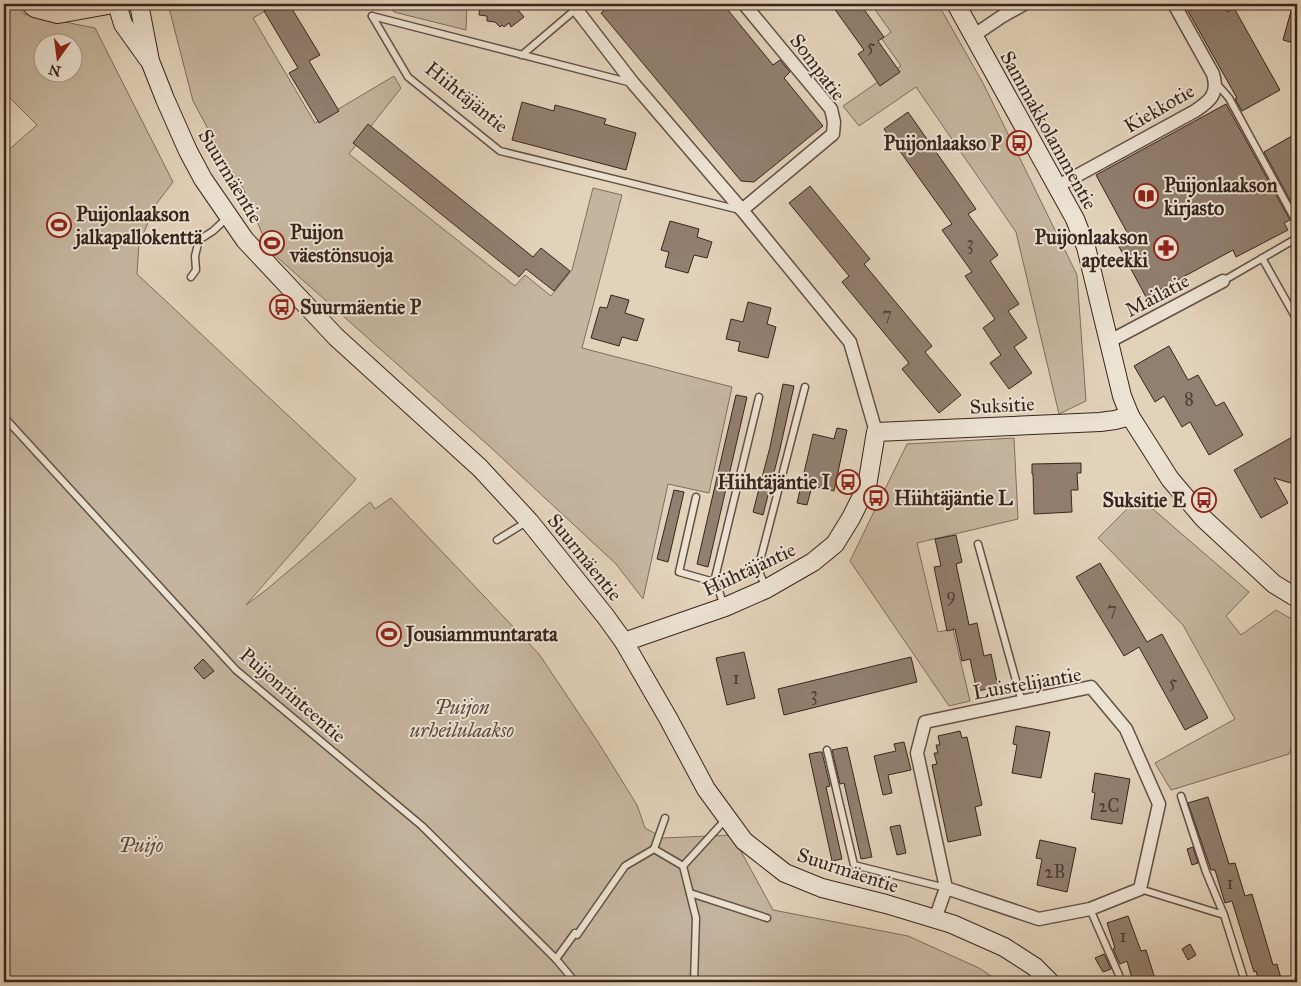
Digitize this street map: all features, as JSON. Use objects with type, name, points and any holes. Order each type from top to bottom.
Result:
[{"type":"main road","points":[[32,4],[35,7],[58,13],[108,4]]},
{"type":"main road","name":"Suurmäentie","points":[[117,4],[123,24],[150,62]]},
{"type":"main road","name":"Suurmäentie","points":[[139,4],[150,62],[164,99],[203,179],[245,240],[336,337],[480,468],[529,521],[624,642],[706,789],[744,841],[784,873],[822,888],[886,904],[952,924],[1004,947],[1035,966],[1050,982]]},
{"type":"main road","name":"Sammakkolammentie","points":[[956,4],[1075,219],[1086,247],[1122,396],[1130,416],[1170,479],[1204,519],[1274,584],[1297,598]]},
{"type":"main road","name":"Suksitie","points":[[876,432],[1100,422],[1130,416]]},
{"type":"main road","name":"Hiihtäjäntie","points":[[624,642],[724,607],[766,590],[813,562],[835,544],[852,518],[867,486],[876,432]]},
{"type":"street","name":"Sompatie","points":[[742,210],[833,134],[834,122],[831,109],[744,4]]},
{"type":"street","points":[[974,36],[1024,4]]},
{"type":"street","name":"Kiekkotie","points":[[1058,186],[1209,102],[1216,83],[1213,74],[1174,4]]},
{"type":"street","name":"Hiihtäjäntie","points":[[578,6],[633,84],[742,210],[850,342],[876,432]]},
{"type":"street","name":"Mailatie","points":[[1108,342],[1223,281]]},
{"type":"street","name":"Luistelijantie","points":[[946,888],[917,753],[925,722],[1091,688],[1126,729],[1159,804],[1140,889]]},
{"type":"street","points":[[936,919],[946,888],[1039,920],[1090,909],[1140,889]]},
{"type":"lane","points":[[522,55],[578,6]]},
{"type":"lane","name":"Hiihtäjäntie","points":[[633,84],[372,16],[408,77],[500,151],[742,210]]},
{"type":"lane","points":[[1216,83],[1230,98],[1297,223]]},
{"type":"lane","points":[[191,277],[196,270],[195,256],[198,240],[229,216]]},
{"type":"lane","points":[[1223,281],[1297,238]]},
{"type":"lane","points":[[1262,258],[1297,320]]},
{"type":"lane","points":[[766,590],[760,574],[761,557],[805,387]]},
{"type":"lane","points":[[724,607],[714,582],[759,397]]},
{"type":"lane","name":"Puijonrinteentie","points":[[4,417],[236,670],[422,826],[556,958],[574,982]]},
{"type":"lane","points":[[696,497],[679,572],[714,582]]},
{"type":"lane","points":[[497,540],[529,521]]},
{"type":"lane","points":[[978,544],[1022,702]]},
{"type":"lane","points":[[827,750],[854,865],[946,888]]},
{"type":"lane","points":[[1181,796],[1206,872],[1224,915],[1245,982]]},
{"type":"lane","points":[[556,958],[575,933],[577,935],[625,866],[654,849],[665,818]]},
{"type":"lane","points":[[683,866],[727,818]]},
{"type":"lane","points":[[654,849],[683,866],[696,918],[694,982]]},
{"type":"lane","points":[[1140,889],[1224,915]]},
{"type":"lane","points":[[690,893],[767,918]]},
{"type":"lane","points":[[1090,909],[1122,982]]},
{"type":"green space","points":[[4,4],[16,4],[24,14],[95,28],[173,182],[157,203],[139,243],[137,274],[356,479],[246,605],[370,502],[375,509],[391,498],[539,654],[598,742],[637,805],[645,828],[663,838],[732,835],[773,910],[908,936],[979,968],[1000,982],[4,982],[4,154],[37,125],[4,92]]},
{"type":"green space","points":[[168,4],[261,4],[265,11],[253,18],[315,123],[394,76],[401,88],[349,154],[515,286],[525,275],[551,296],[572,270],[593,188],[622,195],[582,348],[732,387],[709,493],[668,484],[643,599],[616,564],[488,445],[269,250],[242,186],[227,164],[193,101]]},
{"type":"green space","points":[[388,4],[467,4],[466,30],[394,12]]},
{"type":"green space","points":[[871,4],[938,4],[983,83],[1077,275],[1086,401],[1059,414],[1016,232],[916,87],[859,126],[843,106],[901,66],[882,39],[891,32]]},
{"type":"green space","points":[[1014,438],[1018,519],[917,543],[938,632],[953,629],[970,701],[949,706],[850,561],[907,444]]},
{"type":"green space","points":[[1139,497],[1249,592],[1226,616],[1241,635],[1276,610],[1297,622],[1297,735],[1289,754],[1171,790],[1155,763],[1235,719],[1183,625],[1098,538]]},
{"type":"building","points":[[269,4],[289,4],[320,55],[309,61],[339,111],[319,123],[289,73],[298,68],[264,11],[271,7]]},
{"type":"building","points":[[480,4],[513,4],[524,17],[511,27],[509,23],[504,27],[502,25],[500,27],[495,22],[487,21],[487,16],[479,15]]},
{"type":"building","points":[[612,4],[723,4],[773,65],[780,60],[790,72],[784,78],[823,126],[754,182],[741,181],[601,13]]},
{"type":"building","points":[[831,4],[860,4],[884,37],[878,41],[900,72],[880,86],[858,54],[864,50]]},
{"type":"building","points":[[1184,4],[1223,4],[1227,12],[1234,8],[1280,90],[1242,111],[1235,99],[1237,98]]},
{"type":"building","points":[[1293,4],[1297,4],[1297,44],[1283,40]]},
{"type":"building","points":[[522,102],[554,111],[555,105],[574,110],[606,119],[604,124],[636,133],[626,170],[512,140]]},
{"type":"building","points":[[1226,104],[1290,220],[1284,223],[1288,230],[1236,257],[1233,250],[1146,297],[1117,243],[1129,236],[1096,175]]},
{"type":"building","points":[[908,112],[976,209],[968,214],[998,255],[990,261],[1019,304],[1008,311],[1027,338],[1014,347],[1032,373],[1009,389],[990,363],[1001,355],[983,328],[995,319],[965,276],[972,272],[942,230],[952,224],[884,129]]},
{"type":"building","points":[[368,124],[533,257],[541,248],[570,271],[554,291],[526,269],[519,277],[353,143]]},
{"type":"building","points":[[1297,133],[1297,213],[1264,152]]},
{"type":"building","points":[[810,186],[870,259],[864,264],[932,346],[925,352],[961,395],[939,413],[902,369],[909,363],[842,282],[849,276],[789,203]]},
{"type":"building","points":[[670,221],[699,229],[697,237],[712,242],[707,258],[694,255],[688,273],[665,267],[669,252],[661,250]]},
{"type":"building","points":[[611,295],[629,300],[625,313],[644,319],[637,341],[622,337],[619,346],[591,338],[600,307],[607,308]]},
{"type":"building","points":[[748,302],[771,308],[767,324],[776,327],[768,358],[738,351],[740,342],[726,339],[731,319],[743,322]]},
{"type":"building","points":[[1169,346],[1188,380],[1198,375],[1216,406],[1224,402],[1243,435],[1209,455],[1190,422],[1182,427],[1164,396],[1155,402],[1134,366]]},
{"type":"building","points":[[783,384],[794,386],[763,515],[753,512],[770,447]]},
{"type":"building","points":[[736,395],[747,397],[708,567],[697,564]]},
{"type":"building","points":[[837,428],[847,430],[834,491],[812,486],[807,505],[797,503],[813,434],[834,439]]},
{"type":"building","points":[[1294,436],[1297,442],[1297,485],[1274,478],[1288,503],[1261,518],[1234,470]]},
{"type":"building","points":[[1081,463],[1081,473],[1077,473],[1078,490],[1071,490],[1072,512],[1034,514],[1032,464]]},
{"type":"building","points":[[674,490],[684,492],[668,562],[657,559]]},
{"type":"building","points":[[956,535],[962,562],[956,564],[969,625],[977,623],[984,656],[991,654],[998,687],[977,691],[970,659],[962,661],[955,629],[947,631],[934,567],[941,566],[935,539]]},
{"type":"building","points":[[1100,563],[1147,642],[1162,634],[1208,718],[1185,730],[1139,647],[1124,656],[1076,577]]},
{"type":"building","points":[[744,652],[755,698],[727,705],[716,658]]},
{"type":"building","points":[[911,657],[917,682],[784,715],[778,689]]},
{"type":"building","points":[[203,659],[214,671],[204,679],[194,668]]},
{"type":"building","points":[[1016,726],[1050,732],[1041,778],[1012,773],[1017,745],[1013,744]]},
{"type":"building","points":[[960,731],[962,738],[967,737],[982,805],[975,807],[981,835],[948,842],[932,765],[937,764],[934,753],[938,753],[936,745],[940,745],[938,736]]},
{"type":"building","points":[[904,742],[911,770],[888,775],[892,793],[883,795],[874,756],[896,751],[894,744]]},
{"type":"building","points":[[847,747],[872,857],[861,859],[844,783],[840,784],[832,750]]},
{"type":"building","points":[[822,752],[830,786],[826,787],[842,859],[832,861],[809,754]]},
{"type":"building","points":[[1095,773],[1130,779],[1122,824],[1091,819],[1095,793],[1092,792]]},
{"type":"building","points":[[1208,797],[1229,864],[1235,863],[1245,896],[1252,894],[1273,965],[1277,964],[1282,982],[1259,982],[1256,971],[1254,972],[1232,901],[1225,903],[1215,870],[1211,870],[1188,803]]},
{"type":"building","points":[[900,825],[906,853],[897,855],[890,827]]},
{"type":"building","points":[[1040,840],[1076,848],[1067,892],[1037,885],[1042,859],[1036,858]]},
{"type":"building","points":[[1193,847],[1198,863],[1192,865],[1187,849]]},
{"type":"building","points":[[1128,916],[1141,951],[1146,950],[1156,982],[1133,982],[1127,961],[1120,964],[1113,949],[1115,948],[1107,923]]},
{"type":"building","points":[[1190,944],[1196,955],[1188,960],[1182,949]]},
{"type":"building","points":[[1104,954],[1111,969],[1103,972],[1095,958]]},
{"type":"place","name":"Puijonlaakso P","points":[[1019,143]]},
{"type":"place","name":"Puijonlaakson kirjasto","points":[[1146,196]]},
{"type":"place","name":"Puijonlaakson jalkapallokenttä","points":[[59,225]]},
{"type":"place","name":"Puijon väestönsuoja","points":[[272,243]]},
{"type":"place","name":"Puijonlaakson apteekki","points":[[1166,248]]},
{"type":"place","name":"Suurmäentie P","points":[[282,307]]},
{"type":"place","name":"Hiihtäjäntie I","points":[[848,482]]},
{"type":"place","name":"Hiihtäjäntie L","points":[[876,498]]},
{"type":"place","name":"Suksitie E","points":[[1204,500]]},
{"type":"place","name":"Jousiammuntarata","points":[[389,634]]},
{"type":"park label","name":"Puijon urheilulaakso","points":[[462,718]]},
{"type":"park label","name":"Puijo","points":[[141,845]]}]
